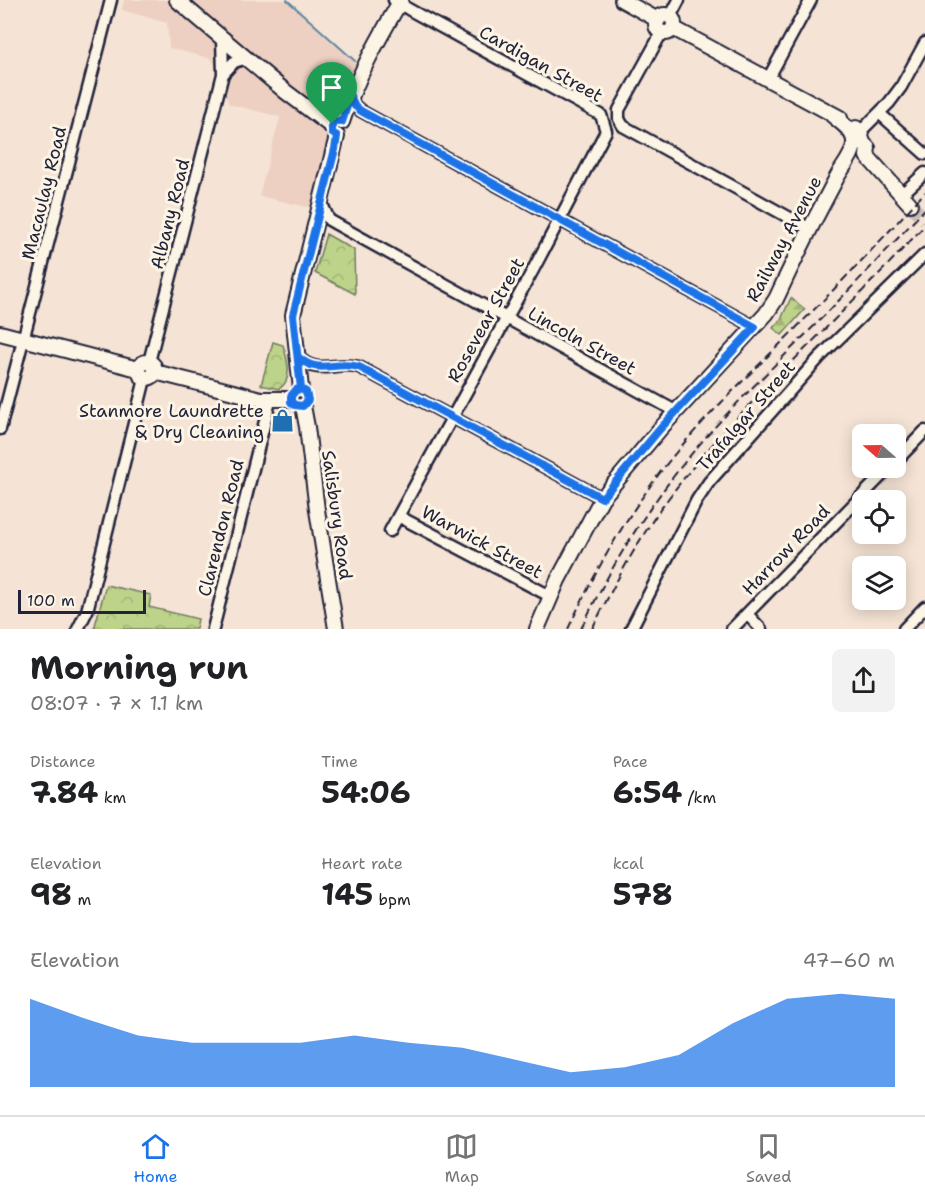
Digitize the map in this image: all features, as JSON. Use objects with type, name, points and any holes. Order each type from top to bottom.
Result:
[{"type":"main road","points":[[177,0],[337,128]]},
{"type":"main road","points":[[622,0],[832,115],[846,120],[860,146],[905,200]]},
{"type":"main road","name":"Salisbury Road","points":[[336,629],[298,398],[298,357],[293,315],[322,204],[337,128],[363,68],[398,1]]},
{"type":"main road","name":"Railway Avenue","points":[[537,629],[550,596],[602,498],[755,327],[776,299],[837,176],[860,146]]},
{"type":"main road","points":[[0,333],[270,401],[298,398]]},
{"type":"street","name":"Macaulay Road","points":[[0,429],[111,0]]},
{"type":"street","points":[[666,24],[679,0]]},
{"type":"street","points":[[768,79],[811,0]]},
{"type":"street","name":"Cardigan Street","points":[[398,1],[601,115],[605,124]]},
{"type":"street","name":"Cardigan Street","points":[[666,24],[619,110],[619,119],[623,126],[810,229]]},
{"type":"street","name":"Albany Road","points":[[78,629],[87,611],[223,74],[222,38]]},
{"type":"street","points":[[860,146],[879,113],[901,87],[925,43]]},
{"type":"street","points":[[223,74],[234,62],[247,58]]},
{"type":"street","points":[[350,96],[355,106],[361,111],[755,327]]},
{"type":"street","points":[[879,113],[925,154]]},
{"type":"street","name":"Rosevear Street","points":[[390,531],[605,134],[605,124]]},
{"type":"street","points":[[905,200],[925,173]]},
{"type":"street","name":"Lincoln Street","points":[[322,204],[329,220],[677,412]]},
{"type":"street","name":"Trafalgar Street","points":[[631,629],[709,482],[819,358],[925,254]]},
{"type":"street","points":[[298,357],[306,364],[319,368],[349,364],[359,367],[602,498]]},
{"type":"street","name":"Clarendon Road","points":[[213,629],[270,401]]},
{"type":"street","points":[[906,451],[925,431]]},
{"type":"street","name":"Harrow Road","points":[[732,629],[879,478]]},
{"type":"street","name":"Warwick Street","points":[[398,516],[550,596]]},
{"type":"street","points":[[904,629],[925,607]]},
{"type":"street","points":[[747,614],[761,629]]},
{"type":"shaded area","points":[[124,0],[287,0],[363,68],[337,136],[322,204],[307,207],[259,196],[280,117],[229,104],[212,59],[169,48],[167,23],[122,10]]},
{"type":"green space","points":[[326,234],[354,250],[355,294],[315,273]]},
{"type":"green space","points":[[791,298],[805,309],[782,335],[773,328],[781,319]]},
{"type":"green space","points":[[273,342],[283,345],[287,362],[287,380],[279,389],[261,385]]},
{"type":"green space","points":[[106,585],[151,595],[149,607],[198,619],[196,629],[94,629]]},
{"type":"waterway","points":[[287,0],[355,61]]},
{"type":"tunnel","points":[[910,204],[925,220]]},
{"type":"railway","points":[[568,629],[623,527],[675,453],[710,414],[838,286],[925,192]]},
{"type":"railway","points":[[581,629],[628,543],[684,463],[728,413],[925,209]]},
{"type":"railway","points":[[592,629],[643,536],[692,468],[741,414],[925,225]]},
{"type":"place","name":"Stanmore Laundrette & Dry Cleaning","points":[[282,421]]},
{"type":"route","points":[[332,124],[330,128],[332,133],[337,136],[335,149],[293,315],[301,389],[292,393],[291,402],[295,405],[303,406],[308,400],[306,392],[301,389],[298,357],[311,367],[349,364],[359,367],[602,498],[660,429],[755,327],[361,111],[355,106],[350,96],[342,122],[336,121],[332,124]]}]
